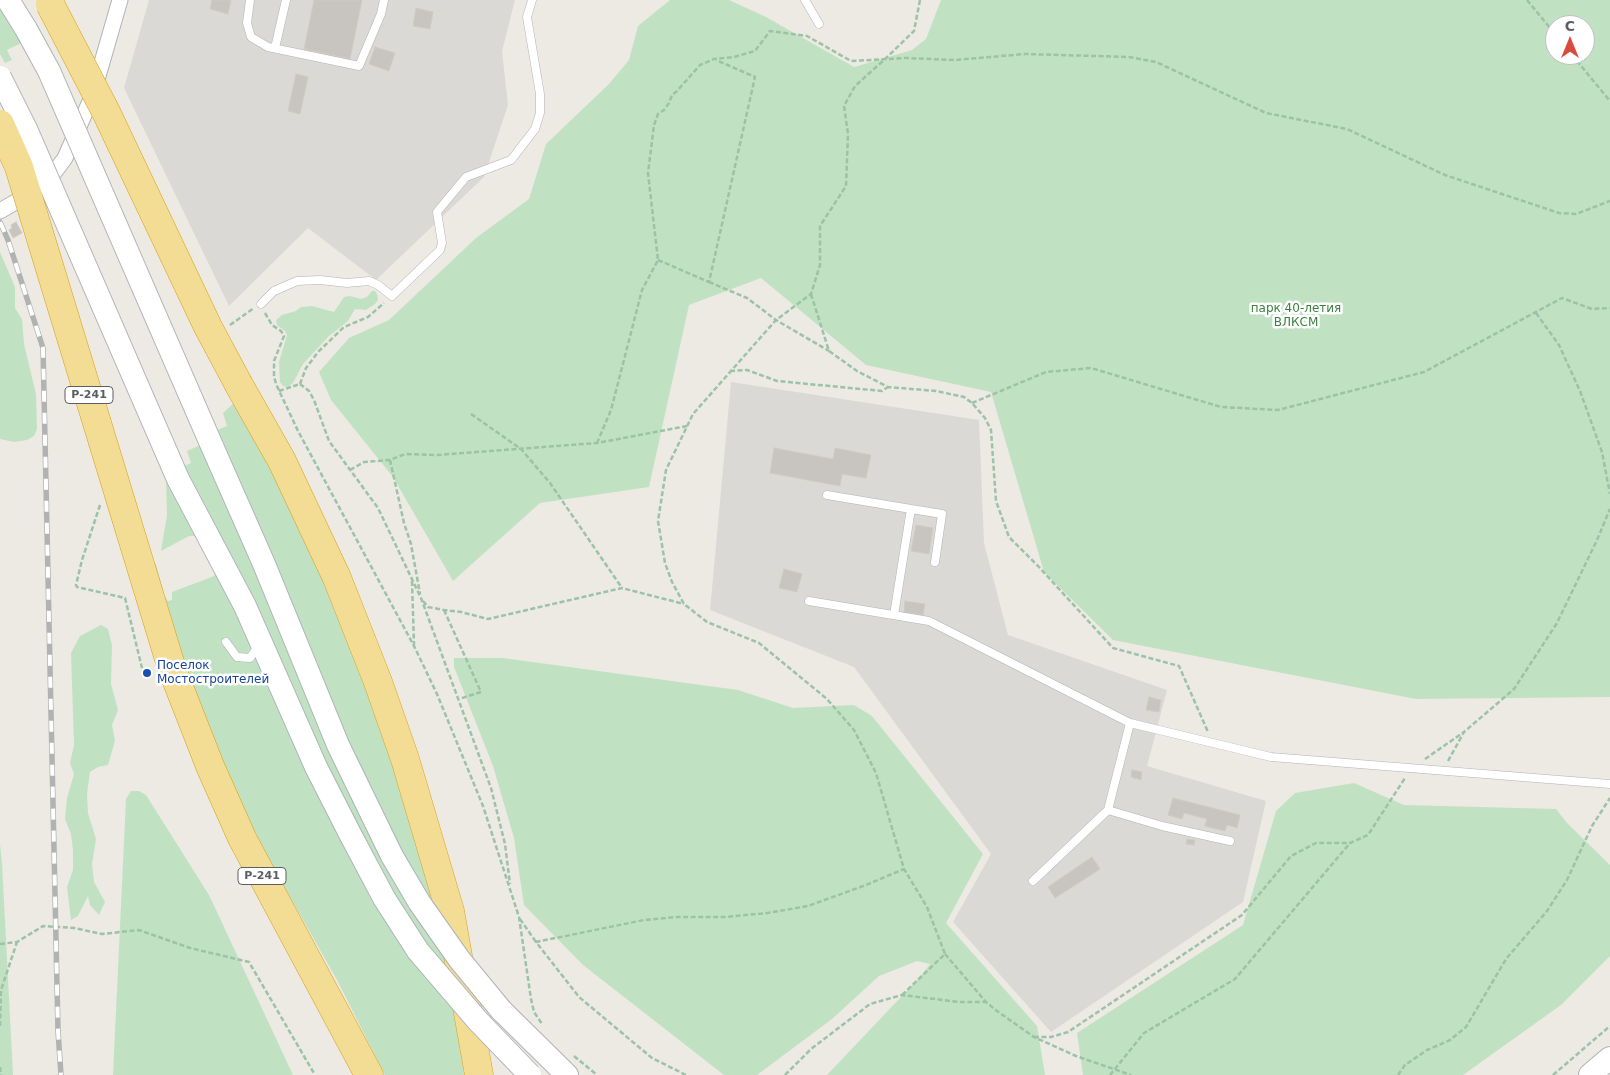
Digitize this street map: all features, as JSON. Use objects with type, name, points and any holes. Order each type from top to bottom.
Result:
[{"type":"highway","points":[[49,2],[106,112],[208,326],[282,461],[337,578],[378,682],[405,759],[450,911],[479,1075]]},
{"type":"highway","name":"Р-241","points":[[0,124],[19,167],[172,669],[210,766],[242,838],[369,1075]]},
{"type":"main road","points":[[8,0],[48,71],[264,564],[338,745],[392,856],[419,902],[459,959],[501,1010],[567,1075]]},
{"type":"main road","points":[[0,77],[30,138],[178,479],[245,606],[316,767],[384,898],[418,951],[478,1021],[530,1075]]},
{"type":"main road","points":[[1590,1075],[1610,1058]]},
{"type":"street","points":[[0,211],[38,189],[65,158],[92,97],[120,0]]},
{"type":"lane","points":[[250,0],[247,23],[251,37],[268,47],[359,66],[381,14],[384,0]]},
{"type":"lane","points":[[275,48],[286,0]]},
{"type":"lane","points":[[261,304],[274,291],[297,281],[369,282],[378,285],[392,296],[440,250],[442,243],[437,212],[466,177],[511,160],[534,129],[540,113],[540,94],[527,17],[532,0]]},
{"type":"lane","points":[[805,0],[819,24]]},
{"type":"lane","points":[[0,145],[53,174]]},
{"type":"lane","points":[[827,495],[942,514],[935,562]]},
{"type":"lane","points":[[894,615],[911,510]]},
{"type":"lane","points":[[809,601],[929,621],[1130,723],[1271,757],[1610,784]]},
{"type":"lane","points":[[226,642],[237,657],[250,658],[260,643]]},
{"type":"lane","points":[[1033,881],[1108,810],[1130,723]]},
{"type":"lane","points":[[1108,810],[1162,826],[1230,841]]},
{"type":"path","points":[[829,350],[811,294],[820,265],[820,226],[846,186],[848,134],[844,106],[855,86],[914,31],[920,0]]},
{"type":"path","points":[[1527,0],[1545,22]]},
{"type":"path","points":[[597,443],[611,410],[642,290],[658,260],[648,173],[654,125],[658,114],[664,110],[672,95],[700,65],[714,59],[734,57],[755,51],[770,31],[807,36],[850,61],[906,58],[955,60],[1025,54],[1129,57],[1156,62],[1266,113],[1347,129],[1445,175],[1559,213],[1576,214],[1610,201]]},
{"type":"path","points":[[710,282],[755,76],[714,59]]},
{"type":"path","points":[[1580,65],[1610,101]]},
{"type":"path","points":[[658,260],[747,298],[776,320],[829,350],[857,371],[888,387],[936,391],[964,397],[972,403],[985,418],[991,430],[996,501],[1008,537],[1038,566],[1113,648],[1179,666],[1212,743]]},
{"type":"path","points":[[684,604],[672,582],[665,563],[658,521],[666,470],[693,414],[776,320],[811,294]]},
{"type":"path","points":[[300,384],[306,368],[318,352],[344,327],[368,317],[392,296]]},
{"type":"path","points":[[972,403],[1046,372],[1091,368],[1221,407],[1278,410],[1424,372],[1562,298],[1592,309],[1610,308]]},
{"type":"path","points":[[1536,313],[1559,345],[1580,391],[1602,452],[1610,494]]},
{"type":"path","points":[[730,370],[747,370],[776,381],[882,391],[888,387]]},
{"type":"path","points":[[300,384],[279,391],[298,431],[414,646],[437,694],[483,806],[511,890],[519,917],[534,1012],[544,1027]]},
{"type":"path","points":[[300,384],[309,390],[329,441],[378,508],[421,598],[491,788],[505,844],[511,890]]},
{"type":"path","points":[[471,414],[521,449],[550,483],[622,588]]},
{"type":"path","points":[[350,470],[364,462],[390,460],[405,454],[437,455],[597,443],[687,426]]},
{"type":"path","points":[[390,460],[404,523],[411,544],[421,598],[428,607],[461,612],[488,620],[622,588],[684,604],[707,622],[760,643],[827,699],[854,730],[876,773],[904,869],[927,908],[946,954],[986,1002],[1034,1037],[1076,1056],[1131,1075]]},
{"type":"path","points":[[102,501],[82,560],[76,585],[77,587],[125,598],[142,668]]},
{"type":"path","points":[[1034,1037],[1051,1037],[1068,1032],[1242,914],[1291,856],[1316,843],[1350,843],[1368,835],[1411,768],[1464,732],[1514,689],[1557,623],[1610,509]]},
{"type":"path","points":[[412,579],[414,646]]},
{"type":"path","points":[[444,610],[481,692],[459,699]]},
{"type":"path","points":[[1442,771],[1464,732]]},
{"type":"path","points":[[1398,1075],[1405,1065],[1427,1050],[1450,1040],[1466,1027],[1506,959],[1547,911],[1567,880],[1592,826],[1610,798]]},
{"type":"path","points":[[1110,1075],[1144,1033],[1235,979],[1350,843]]},
{"type":"path","points":[[536,942],[644,920],[677,917],[726,917],[808,906],[904,869]]},
{"type":"path","points":[[519,917],[579,997],[652,1058],[686,1075]]},
{"type":"path","points":[[0,944],[17,942],[43,926],[74,928],[102,934],[139,930],[190,948],[249,962],[315,1075]]},
{"type":"path","points":[[0,1026],[1,990],[17,942]]},
{"type":"path","points":[[902,995],[946,954]]},
{"type":"path","points":[[785,1075],[811,1049],[870,1004],[902,995],[960,1002],[986,1002]]},
{"type":"path","points":[[1553,1075],[1610,1026]]},
{"type":"path","points":[[570,1052],[597,1075]]},
{"type":"path","points":[[0,1067],[0,1075]]},
{"type":"shaded area","points":[[149,0],[515,0],[502,51],[508,105],[484,177],[376,280],[308,228],[229,306],[124,88]]},
{"type":"shaded area","points":[[731,382],[979,420],[984,543],[1008,635],[1167,690],[1147,766],[1266,801],[1243,902],[1051,1032],[953,922],[991,854],[854,667],[710,610]]},
{"type":"green space","name":"парк 40-летия ВЛКСМ","points":[[670,0],[729,0],[766,17],[854,67],[912,50],[926,39],[941,0],[1610,0],[1610,697],[1416,699],[1113,640],[1044,572],[991,392],[866,365],[761,278],[689,305],[649,487],[540,503],[453,581],[393,477],[331,400],[319,372],[349,338],[389,320],[476,238],[529,199],[546,144],[609,84],[629,60],[638,26]]},
{"type":"green space","points":[[0,5],[21,43],[7,50],[12,60],[5,63],[0,54]]},
{"type":"green space","points":[[0,252],[15,287],[15,308],[22,319],[24,344],[36,394],[37,429],[34,436],[27,440],[14,442],[0,439]]},
{"type":"green space","points":[[372,291],[375,291],[377,294],[378,300],[375,304],[366,310],[355,309],[348,321],[329,336],[303,364],[293,383],[288,387],[283,386],[280,382],[279,362],[287,335],[277,325],[276,320],[282,315],[296,311],[301,307],[312,306],[334,312],[344,297],[350,296],[361,299],[367,297]]},
{"type":"green space","points":[[237,400],[310,547],[359,667],[404,798],[442,931],[464,1075],[385,1075],[337,980],[268,858],[224,771],[177,645],[154,564],[156,564],[164,595],[168,601],[172,600],[172,592],[214,576],[215,571],[197,536],[189,536],[161,551],[167,515],[166,478],[168,474],[191,463],[187,451],[203,444],[201,437],[227,426],[223,413]]},
{"type":"green space","points":[[101,625],[108,629],[112,645],[111,684],[118,710],[112,725],[115,741],[108,765],[98,767],[90,772],[87,794],[88,813],[96,839],[92,864],[94,882],[105,902],[99,915],[90,905],[88,896],[78,916],[71,920],[67,887],[73,870],[73,851],[71,834],[65,819],[67,798],[74,774],[70,763],[74,745],[71,653],[80,636]]},
{"type":"green space","points":[[454,658],[503,658],[738,690],[793,708],[854,705],[872,716],[983,854],[946,923],[1037,1026],[1045,1075],[827,1075],[930,964],[917,961],[879,976],[832,1019],[757,1075],[724,1075],[583,965],[524,905],[514,838],[493,766],[454,667]]},
{"type":"green space","points":[[1354,783],[1404,805],[1556,809],[1567,823],[1610,865],[1610,956],[1561,1005],[1463,1075],[1083,1075],[1077,1033],[1243,925],[1276,811],[1295,793]]},
{"type":"green space","points":[[131,791],[139,791],[146,795],[209,895],[293,1075],[113,1075],[126,799]]},
{"type":"green space","points":[[0,844],[2,863],[13,1075],[0,1075]]},
{"type":"building","points":[[212,0],[231,0],[228,14],[210,9]]},
{"type":"building","points":[[314,0],[362,0],[350,59],[304,49]]},
{"type":"building","points":[[416,8],[433,12],[430,29],[413,26]]},
{"type":"building","points":[[375,47],[395,53],[389,71],[369,64]]},
{"type":"building","points":[[296,74],[308,77],[300,114],[288,111]]},
{"type":"building","points":[[16,222],[22,233],[13,238],[9,230],[12,228],[11,225]]},
{"type":"building","points":[[774,448],[833,459],[835,448],[871,455],[866,478],[842,474],[840,486],[770,473]]},
{"type":"building","points":[[916,525],[933,528],[929,554],[911,551]]},
{"type":"building","points":[[784,569],[802,574],[797,592],[779,588]]},
{"type":"building","points":[[905,601],[925,604],[923,615],[904,612]]},
{"type":"building","points":[[148,668],[150,675],[146,676],[143,669]]},
{"type":"building","points":[[1149,697],[1161,700],[1159,712],[1146,710]]},
{"type":"building","points":[[1132,770],[1142,772],[1141,780],[1131,777]]},
{"type":"building","points":[[1173,798],[1240,815],[1237,828],[1227,825],[1225,831],[1205,826],[1207,819],[1184,813],[1182,819],[1168,815]]},
{"type":"building","points":[[1187,839],[1195,840],[1194,845],[1186,844]]},
{"type":"building","points":[[1092,857],[1100,869],[1055,898],[1048,887]]},
{"type":"railway","points":[[0,222],[8,240],[43,348],[58,1031],[61,1075]]},
{"type":"place","name":"Поселок Мостостроителей","points":[[147,673]]}]
